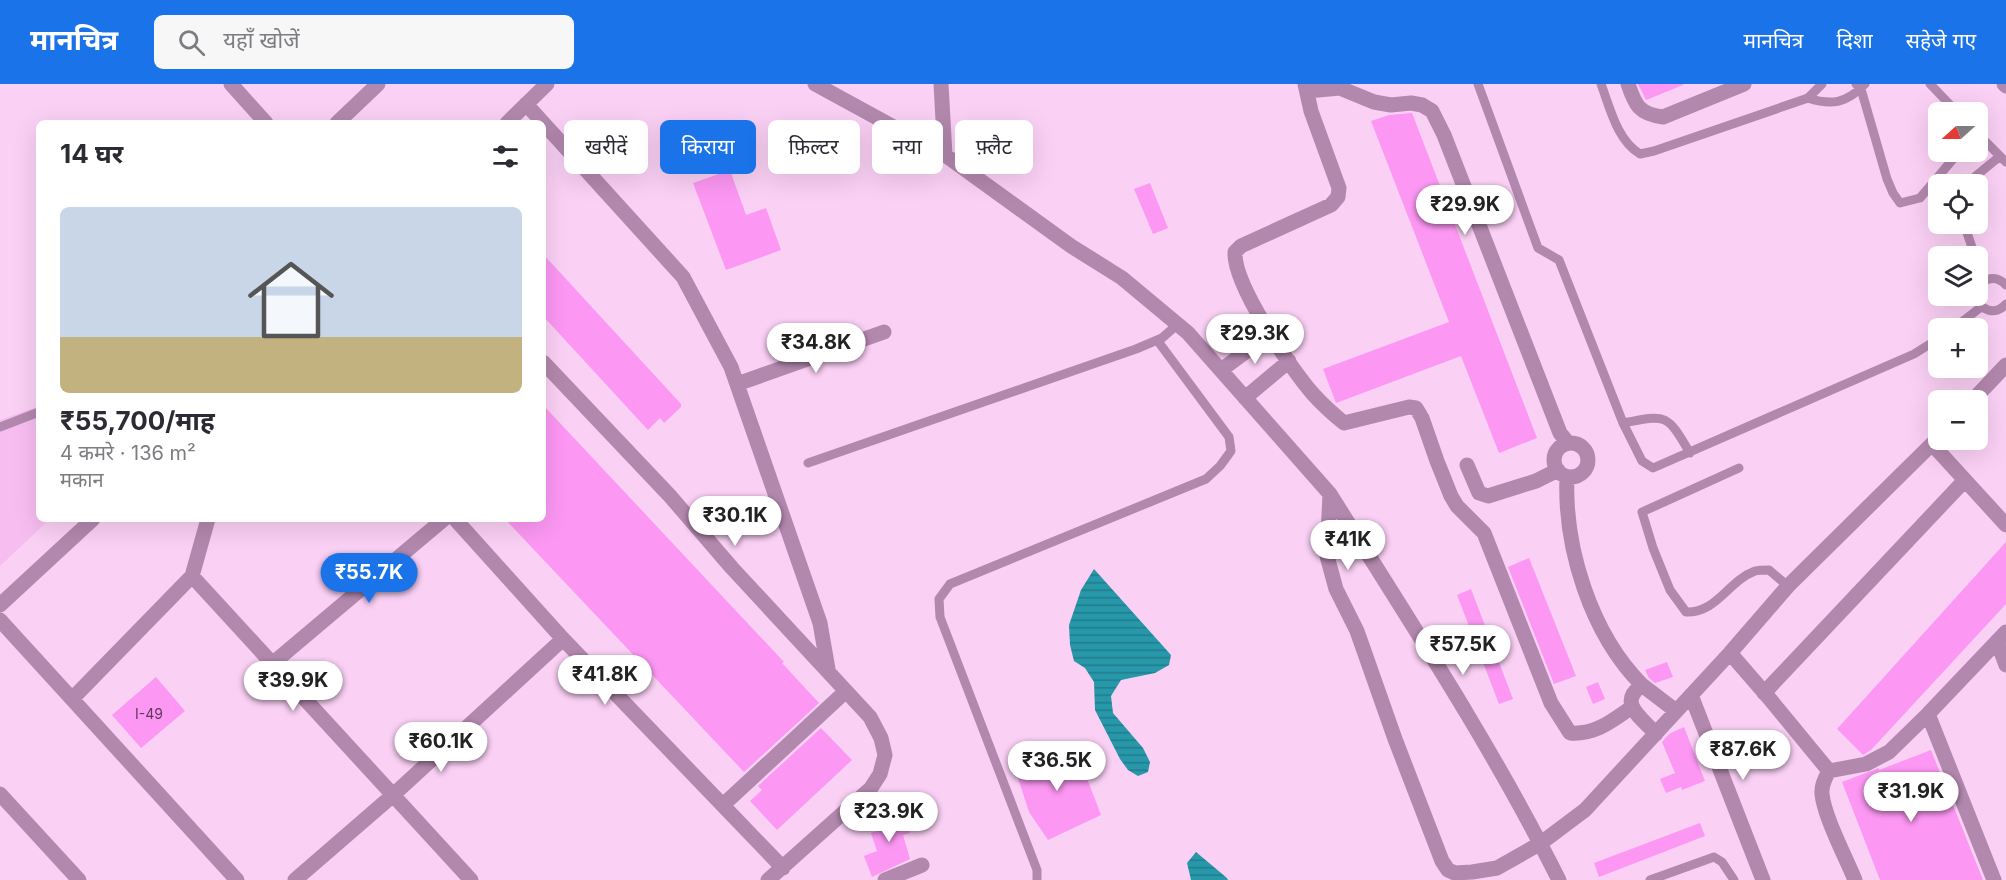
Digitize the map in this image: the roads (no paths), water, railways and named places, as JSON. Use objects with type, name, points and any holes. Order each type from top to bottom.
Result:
[{"type":"street","points":[[231,84],[263,120]]},
{"type":"street","points":[[340,120],[378,84]]},
{"type":"street","points":[[510,120],[547,84]]},
{"type":"street","points":[[814,84],[945,155],[1071,246],[1122,278],[1188,333],[1330,494],[1442,672],[1559,880]]},
{"type":"street","points":[[941,84],[945,155]]},
{"type":"street","points":[[1628,84],[1634,101],[1641,111],[1663,117],[1744,84]]},
{"type":"street","points":[[1568,443],[1560,433],[1444,135],[1432,111],[1422,105],[1411,103],[1391,105],[1374,102],[1341,88],[1306,88],[1311,111],[1340,188],[1338,197],[1331,206],[1241,246],[1235,252],[1235,260],[1249,299],[1270,334],[1312,393],[1344,423],[1409,407],[1416,408],[1422,418],[1451,496],[1457,506],[1484,533],[1551,703],[1570,732],[1591,732],[1611,722],[1632,707]]},
{"type":"street","points":[[526,104],[541,120]]},
{"type":"street","points":[[546,126],[683,277],[731,367],[820,623],[828,669]]},
{"type":"street","points":[[738,384],[884,332]]},
{"type":"street","points":[[1221,370],[1270,334]]},
{"type":"street","points":[[1245,398],[1290,361]]},
{"type":"street","points":[[546,365],[670,496],[732,568],[828,669],[870,717],[881,738],[885,755],[880,774],[871,788],[768,880]]},
{"type":"street","points":[[1982,390],[2006,365]]},
{"type":"street","points":[[1573,443],[1583,447],[1588,463],[1583,473],[1573,477],[1562,473],[1555,465],[1555,454],[1562,445],[1573,443]]},
{"type":"street","points":[[1330,494],[1327,556],[1336,589],[1357,631],[1442,861],[1448,870],[1455,873],[1472,872],[1497,868],[1540,843],[1585,810],[1730,653],[1788,586],[1928,448]]},
{"type":"street","points":[[1942,450],[1965,480],[2006,525]]},
{"type":"street","points":[[1467,465],[1479,493],[1483,496],[1562,473]]},
{"type":"street","points":[[1562,473],[1574,559],[1605,636],[1626,669],[1642,685],[1676,711]]},
{"type":"street","points":[[1764,693],[1965,480]]},
{"type":"street","points":[[0,605],[90,522]]},
{"type":"street","points":[[72,699],[192,576],[207,522]]},
{"type":"street","points":[[272,664],[440,522]]},
{"type":"street","points":[[458,522],[563,639],[783,868]]},
{"type":"street","points":[[192,576],[471,880]]},
{"type":"street","points":[[0,620],[237,880]]},
{"type":"street","points":[[1828,771],[1866,764],[1889,752],[2001,636]]},
{"type":"street","points":[[2001,636],[2006,665]]},
{"type":"street","points":[[295,880],[392,796],[563,639]]},
{"type":"street","points":[[1730,653],[1828,771]]},
{"type":"street","points":[[1642,685],[1632,692],[1629,701],[1656,734]]},
{"type":"street","points":[[723,805],[846,691]]},
{"type":"street","points":[[1691,694],[1763,880]]},
{"type":"street","points":[[1928,714],[1994,880]]},
{"type":"street","points":[[1828,771],[1822,792],[1825,807],[1855,880]]},
{"type":"street","points":[[0,794],[79,880]]},
{"type":"street","points":[[885,880],[922,865]]},
{"type":"lane","points":[[1478,84],[1538,248],[1559,260],[1623,423],[1642,461],[1653,468],[1914,354],[1928,345]]},
{"type":"lane","points":[[1600,84],[1617,126],[1629,147],[1640,154],[1808,98],[1822,84]]},
{"type":"lane","points":[[1930,84],[1947,102]]},
{"type":"lane","points":[[1808,98],[1824,103],[1834,103],[1848,98],[1861,86],[1887,179],[1900,203],[1920,198],[1951,162]]},
{"type":"lane","points":[[1981,174],[2003,160],[1988,144]]},
{"type":"lane","points":[[1988,279],[1995,278],[2006,285]]},
{"type":"lane","points":[[1967,318],[1981,307],[1990,311],[2004,310]]},
{"type":"lane","points":[[808,463],[1136,349],[1157,340],[1178,324]]},
{"type":"lane","points":[[1038,880],[1037,870],[940,617],[939,599],[950,584],[1206,479],[1220,466],[1231,451],[1229,437],[1157,340]]},
{"type":"lane","points":[[0,427],[36,413]]},
{"type":"lane","points":[[1623,423],[1652,417],[1665,419],[1676,430],[1690,453]]},
{"type":"lane","points":[[1738,468],[1642,512],[1653,548],[1670,590],[1686,612],[1696,612],[1713,604],[1735,584],[1755,571],[1769,570],[1788,586]]},
{"type":"lane","points":[[1650,880],[1714,857],[1722,862],[1734,880]]},
{"type":"water","points":[[1094,569],[1171,655],[1169,665],[1155,673],[1121,680],[1111,696],[1113,713],[1143,748],[1150,762],[1148,772],[1138,776],[1128,770],[1120,759],[1095,710],[1094,682],[1085,668],[1074,661],[1070,645],[1069,625],[1081,590]]},
{"type":"water","points":[[1196,852],[1228,880],[1191,880],[1187,863]]}]
